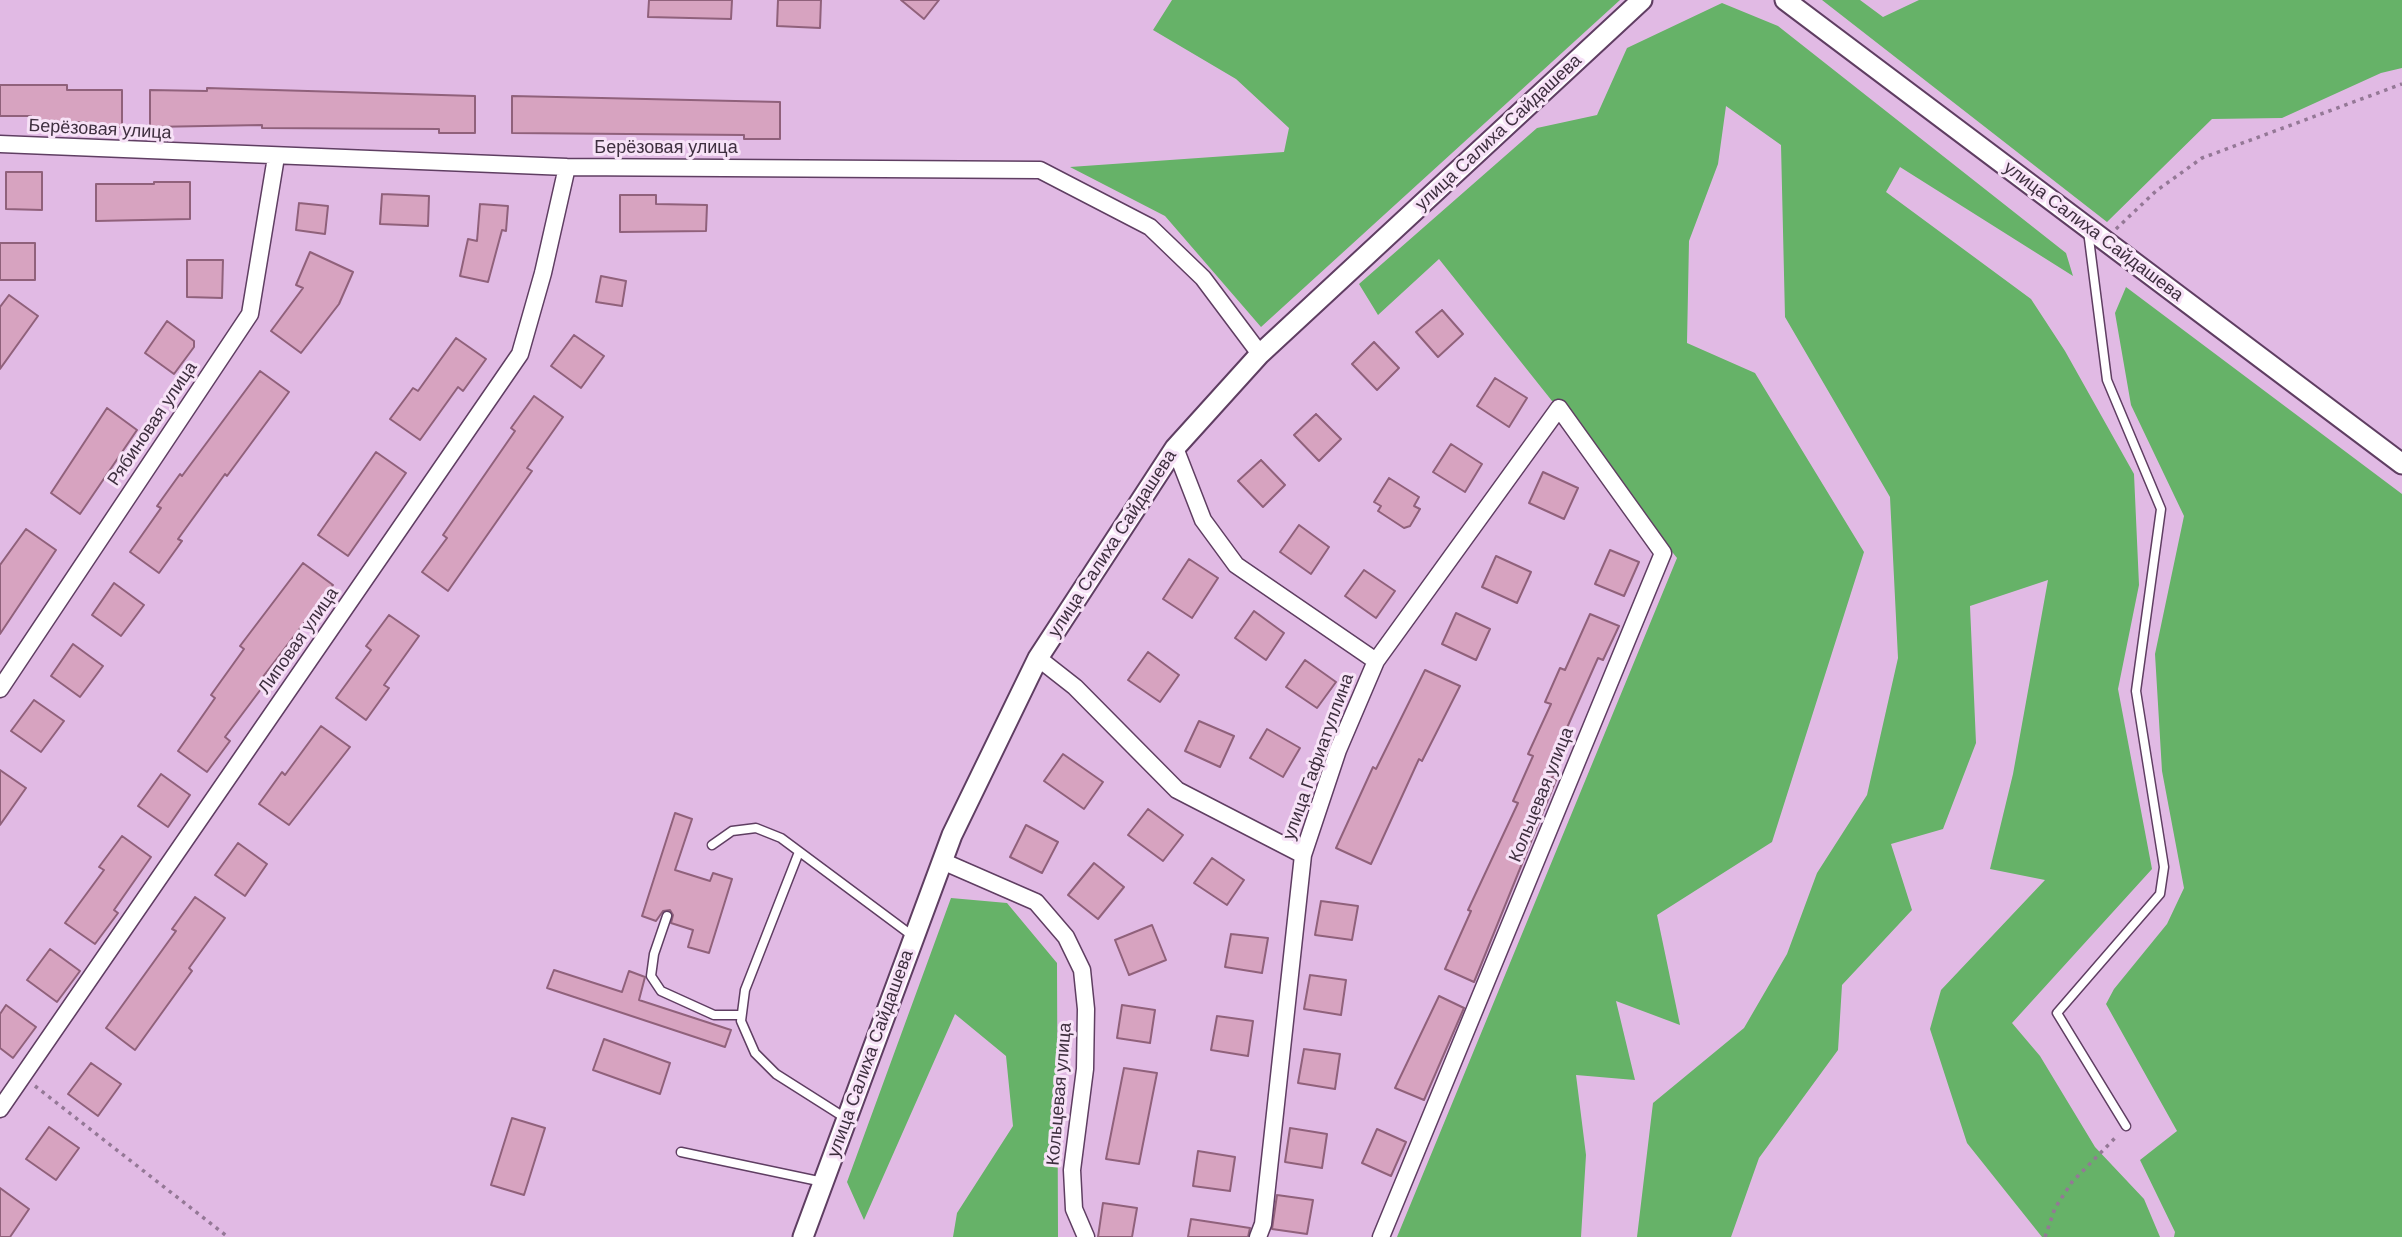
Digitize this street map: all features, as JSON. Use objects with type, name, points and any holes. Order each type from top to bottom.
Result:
[{"type":"street","name":"улица Салиха Сайдашева","points":[[803,1237],[952,835],[1038,658],[1175,448],[1260,354],[1642,0]]},
{"type":"street","name":"улица Салиха Сайдашева","points":[[1785,0],[2402,464]]},
{"type":"street","name":"Берёзовая улица","points":[[0,145],[566,167],[1040,170],[1150,227],[1203,278],[1260,354]]},
{"type":"street","name":"Рябиновая улица","points":[[0,689],[250,314],[276,157]]},
{"type":"street","name":"Липовая улица","points":[[0,1109],[520,354],[543,273],[566,167]]},
{"type":"street","name":"Кольцевая улица","points":[[1381,1237],[1662,553],[1559,408],[1545,426]]},
{"type":"street","name":"улица Гафиатуллина","points":[[1258,1237],[1262,1224],[1303,855],[1338,750],[1376,661],[1545,426]]},
{"type":"street","points":[[1175,448],[1203,520],[1236,565],[1376,661]]},
{"type":"street","points":[[1038,658],[1075,687],[1177,790],[1303,855]]},
{"type":"street","name":"Кольцевая улица","points":[[942,861],[1036,902],[1066,937],[1082,970],[1086,1009],[1085,1069],[1072,1170],[1074,1209],[1086,1237]]},
{"type":"lane","points":[[2087,228],[2107,380],[2161,509],[2136,691],[2164,867],[2160,894],[2057,1013],[2126,1126]]},
{"type":"lane","points":[[712,845],[732,831],[756,828],[782,838],[914,937]]},
{"type":"lane","points":[[799,852],[745,990],[741,1016],[755,1053],[776,1074],[847,1119]]},
{"type":"lane","points":[[667,916],[654,954],[651,976],[661,991],[679,1002],[714,1015],[741,1016]]},
{"type":"lane","points":[[681,1152],[823,1182]]},
{"type":"path","points":[[2105,240],[2156,191],[2202,158],[2402,84]]},
{"type":"path","points":[[23,1076],[228,1237]]},
{"type":"path","points":[[2045,1237],[2055,1208],[2073,1182],[2126,1126]]},
{"type":"green space","points":[[1172,0],[1620,0],[1261,327],[1165,216],[1070,167],[1284,152],[1289,128],[1236,79],[1153,30]]},
{"type":"green space","points":[[1822,0],[1860,0],[1883,17],[1919,0],[2402,0],[2402,68],[2381,73],[2282,118],[2212,119],[2107,222]]},
{"type":"green space","points":[[1722,3],[1778,26],[2066,253],[2073,276],[1900,167],[1886,192],[2031,299],[2065,351],[2134,474],[2139,585],[2118,689],[2152,869],[2012,1023],[2040,1056],[2095,1147],[2144,1199],[2160,1237],[2042,1237],[1967,1143],[1930,1029],[1941,990],[2045,880],[1990,869],[2013,774],[2048,580],[1970,606],[1976,743],[1943,829],[1891,844],[1912,910],[1842,985],[1838,1050],[1759,1158],[1731,1237],[1637,1237],[1653,1103],[1744,1028],[1787,954],[1817,873],[1867,795],[1898,658],[1890,497],[1785,317],[1781,145],[1726,106],[1718,164],[1689,241],[1687,343],[1755,373],[1864,552],[1772,842],[1657,915],[1680,1025],[1616,1001],[1635,1080],[1576,1075],[1586,1155],[1581,1237],[1397,1237],[1677,558],[1439,259],[1378,315],[1359,284],[1537,128],[1597,115],[1627,48]]},
{"type":"green space","points":[[2126,287],[2402,494],[2402,1237],[2174,1237],[2175,1232],[2140,1160],[2177,1131],[2106,1004],[2114,989],[2167,924],[2184,888],[2162,771],[2155,654],[2184,516],[2131,405],[2115,313]]},
{"type":"green space","points":[[951,898],[1007,903],[1057,963],[1058,1237],[953,1237],[957,1213],[1013,1126],[1006,1056],[955,1014],[864,1220],[847,1182]]},
{"type":"building","points":[[649,0],[732,0],[731,19],[648,17]]},
{"type":"building","points":[[778,0],[821,0],[820,28],[777,26]]},
{"type":"building","points":[[901,0],[939,0],[924,19]]},
{"type":"building","points":[[0,85],[67,85],[67,90],[122,90],[122,127],[86,127],[86,122],[31,122],[31,116],[0,116]]},
{"type":"building","points":[[207,88],[475,96],[475,133],[439,133],[439,129],[262,128],[262,125],[150,127],[150,90],[207,91]]},
{"type":"building","points":[[512,96],[780,102],[780,139],[744,139],[744,135],[512,133]]},
{"type":"building","points":[[6,172],[42,172],[42,210],[6,209]]},
{"type":"building","points":[[190,182],[190,219],[96,221],[96,184]]},
{"type":"building","points":[[382,194],[429,196],[428,226],[380,224]]},
{"type":"building","points":[[620,195],[656,195],[656,204],[707,205],[706,231],[620,232]]},
{"type":"building","points":[[299,203],[328,206],[325,234],[296,230]]},
{"type":"building","points":[[480,204],[508,206],[506,231],[502,230],[488,282],[460,276],[468,239],[477,241]]},
{"type":"building","points":[[0,243],[35,243],[35,280],[0,280]]},
{"type":"building","points":[[310,252],[353,272],[339,304],[301,353],[271,331],[303,288],[296,285]]},
{"type":"building","points":[[187,260],[223,260],[222,298],[187,297]]},
{"type":"building","points":[[601,276],[626,281],[622,306],[596,302]]},
{"type":"building","points":[[9,295],[38,316],[0,369],[0,307]]},
{"type":"building","points":[[1442,310],[1463,334],[1438,357],[1416,332]]},
{"type":"building","points":[[167,321],[194,341],[194,347],[174,374],[145,353]]},
{"type":"building","points":[[574,335],[604,356],[581,388],[551,366]]},
{"type":"building","points":[[456,338],[486,359],[463,391],[458,387],[420,440],[390,419],[413,388],[418,391]]},
{"type":"building","points":[[1374,342],[1399,368],[1377,390],[1352,364]]},
{"type":"building","points":[[260,371],[289,392],[178,539],[182,541],[159,573],[130,552],[161,508],[157,506]]},
{"type":"building","points":[[1495,378],[1527,398],[1509,427],[1477,406]]},
{"type":"building","points":[[534,396],[563,417],[527,468],[532,471],[448,591],[422,572],[447,538],[443,535],[515,431],[511,428]]},
{"type":"building","points":[[107,408],[137,430],[80,514],[51,493]]},
{"type":"building","points":[[1316,414],[1341,439],[1319,461],[1294,435]]},
{"type":"building","points":[[1451,444],[1482,464],[1465,492],[1433,472]]},
{"type":"building","points":[[376,452],[406,473],[348,556],[318,535]]},
{"type":"building","points":[[1261,460],[1285,485],[1263,507],[1238,481]]},
{"type":"building","points":[[1543,472],[1578,488],[1564,519],[1529,503]]},
{"type":"building","points":[[1389,478],[1419,497],[1414,506],[1420,509],[1410,526],[1404,528],[1378,511],[1381,506],[1374,502]]},
{"type":"building","points":[[1299,525],[1329,547],[1311,574],[1280,552]]},
{"type":"building","points":[[26,529],[56,550],[0,634],[0,565]]},
{"type":"building","points":[[1610,550],[1639,562],[1624,596],[1595,584]]},
{"type":"building","points":[[1496,556],[1531,572],[1517,603],[1482,587]]},
{"type":"building","points":[[1189,559],[1218,578],[1192,618],[1163,599]]},
{"type":"building","points":[[303,563],[333,585],[259,682],[264,685],[225,737],[230,741],[207,772],[178,751],[215,698],[211,695],[244,649],[240,646]]},
{"type":"building","points":[[1364,570],[1395,591],[1376,618],[1345,596]]},
{"type":"building","points":[[114,583],[144,605],[121,636],[92,615]]},
{"type":"building","points":[[1254,611],[1284,633],[1266,660],[1235,638]]},
{"type":"building","points":[[1456,613],[1490,629],[1476,660],[1442,644]]},
{"type":"building","points":[[1590,614],[1619,626],[1603,660],[1598,658],[1566,730],[1572,733],[1552,778],[1556,780],[1474,982],[1445,969],[1471,911],[1468,910],[1518,803],[1513,801],[1533,756],[1528,754],[1551,704],[1545,702],[1560,668],[1565,670]]},
{"type":"building","points":[[389,615],[419,636],[384,685],[389,688],[366,720],[336,698],[371,650],[366,646]]},
{"type":"building","points":[[73,644],[103,666],[80,697],[51,676]]},
{"type":"building","points":[[1148,652],[1179,675],[1160,702],[1128,680]]},
{"type":"building","points":[[1305,660],[1336,682],[1317,708],[1286,687]]},
{"type":"building","points":[[1425,670],[1460,686],[1422,761],[1419,759],[1371,864],[1336,848],[1373,767],[1376,769]]},
{"type":"building","points":[[34,700],[64,721],[41,752],[11,731]]},
{"type":"building","points":[[1199,721],[1234,736],[1220,767],[1185,751]]},
{"type":"building","points":[[321,726],[350,747],[289,825],[259,804],[282,772],[285,775]]},
{"type":"building","points":[[1267,729],[1300,748],[1283,777],[1250,758]]},
{"type":"building","points":[[1063,754],[1103,782],[1084,809],[1044,781]]},
{"type":"building","points":[[0,770],[26,788],[0,825]]},
{"type":"building","points":[[161,774],[190,795],[168,827],[138,806]]},
{"type":"building","points":[[1148,809],[1183,835],[1163,861],[1128,835]]},
{"type":"building","points":[[675,813],[692,819],[675,870],[710,881],[713,873],[732,879],[709,953],[688,947],[693,930],[671,923],[673,915],[670,910],[663,911],[656,921],[642,916]]},
{"type":"building","points":[[1026,825],[1058,842],[1042,873],[1010,857]]},
{"type":"building","points":[[122,836],[151,857],[114,910],[118,913],[95,944],[65,923],[104,870],[99,867]]},
{"type":"building","points":[[238,843],[267,864],[245,896],[215,875]]},
{"type":"building","points":[[1212,858],[1244,880],[1227,905],[1194,883]]},
{"type":"building","points":[[1094,863],[1124,887],[1098,919],[1068,895]]},
{"type":"building","points":[[195,897],[225,918],[189,968],[192,971],[135,1050],[106,1028],[176,931],[172,929]]},
{"type":"building","points":[[1321,901],[1358,906],[1352,940],[1315,935]]},
{"type":"building","points":[[1152,925],[1166,960],[1129,975],[1115,940]]},
{"type":"building","points":[[1231,934],[1268,938],[1262,973],[1225,967]]},
{"type":"building","points":[[50,949],[80,971],[57,1002],[27,980]]},
{"type":"building","points":[[554,970],[622,992],[629,971],[645,977],[639,1000],[731,1030],[725,1047],[547,988]]},
{"type":"building","points":[[1310,975],[1346,980],[1341,1015],[1304,1009]]},
{"type":"building","points":[[1439,996],[1464,1008],[1424,1100],[1395,1088]]},
{"type":"building","points":[[6,1005],[36,1027],[13,1058],[0,1048],[0,1014]]},
{"type":"building","points":[[1122,1005],[1155,1010],[1150,1043],[1117,1038]]},
{"type":"building","points":[[1217,1016],[1253,1021],[1248,1056],[1211,1050]]},
{"type":"building","points":[[604,1039],[670,1063],[660,1094],[593,1070]]},
{"type":"building","points":[[1304,1049],[1340,1054],[1335,1089],[1298,1083]]},
{"type":"building","points":[[91,1063],[121,1084],[98,1116],[68,1094]]},
{"type":"building","points":[[1124,1068],[1157,1073],[1139,1164],[1106,1159]]},
{"type":"building","points":[[512,1118],[545,1128],[524,1195],[491,1185]]},
{"type":"building","points":[[49,1127],[79,1148],[56,1180],[26,1159]]},
{"type":"building","points":[[1290,1128],[1327,1134],[1322,1168],[1285,1162]]},
{"type":"building","points":[[1377,1129],[1406,1142],[1391,1176],[1362,1163]]},
{"type":"building","points":[[1198,1151],[1235,1157],[1230,1191],[1193,1186]]},
{"type":"building","points":[[0,1188],[29,1209],[10,1237],[0,1237]]},
{"type":"building","points":[[1277,1195],[1313,1200],[1307,1234],[1272,1229]]},
{"type":"building","points":[[1103,1203],[1137,1208],[1132,1237],[1098,1237]]},
{"type":"building","points":[[1191,1219],[1250,1228],[1248,1237],[1188,1237]]}]
